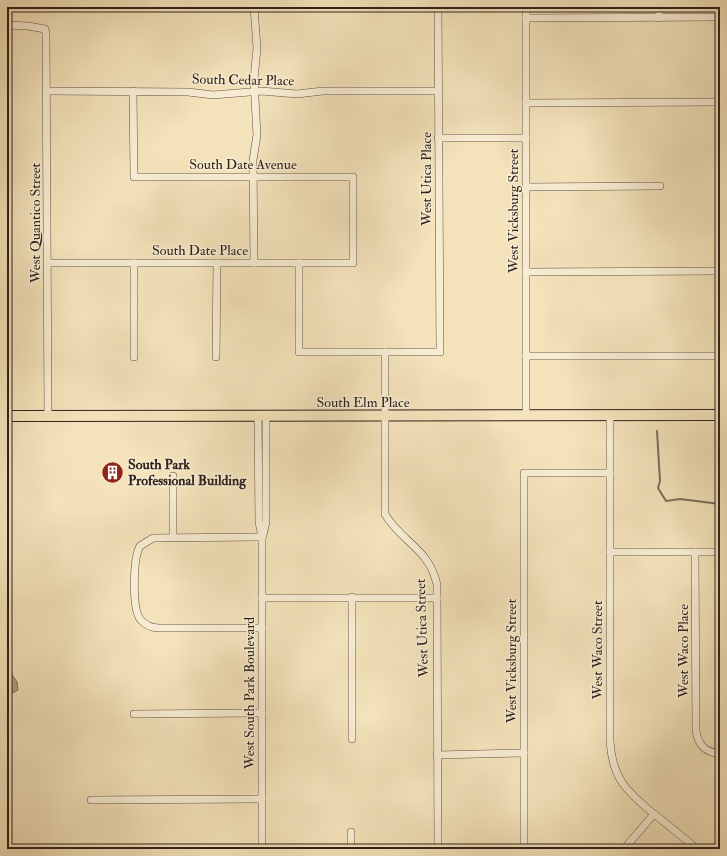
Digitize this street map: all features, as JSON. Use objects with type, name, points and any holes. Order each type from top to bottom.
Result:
[{"type":"main road","name":"South Elm Place","points":[[7,416],[720,415]]},
{"type":"street","points":[[254,7],[257,48],[254,91],[257,135],[253,177],[254,262]]},
{"type":"street","name":"West Utica Place","points":[[385,352],[440,352],[438,7]]},
{"type":"street","name":"West Vicksburg Street","points":[[526,7],[526,415]]},
{"type":"street","points":[[659,7],[659,18]]},
{"type":"street","points":[[526,18],[720,17]]},
{"type":"street","name":"West Quantico Street","points":[[7,26],[28,26],[45,29],[47,48],[48,416]]},
{"type":"street","name":"South Cedar Place","points":[[48,91],[188,92],[213,94],[254,91],[297,94],[323,91],[438,91]]},
{"type":"street","name":"South Date Avenue","points":[[133,91],[134,177],[353,177],[353,263]]},
{"type":"street","points":[[526,103],[720,102]]},
{"type":"street","points":[[438,138],[526,138]]},
{"type":"street","points":[[526,187],[660,186]]},
{"type":"street","name":"South Date Place","points":[[48,263],[353,263]]},
{"type":"street","points":[[134,263],[134,357]]},
{"type":"street","points":[[216,263],[216,356]]},
{"type":"street","points":[[299,263],[299,352],[385,352]]},
{"type":"street","points":[[526,272],[720,271]]},
{"type":"street","name":"West Utica Street","points":[[385,352],[385,514],[429,562],[435,576],[437,598],[438,849]]},
{"type":"street","points":[[526,356],[720,356]]},
{"type":"street","name":"West Waco Street","points":[[610,415],[610,740],[612,760],[614,769],[625,788],[697,849]]},
{"type":"street","name":"West South Park Boulevard","points":[[262,416],[259,522],[262,537],[262,849]]},
{"type":"street","name":"West Vicksburg Street","points":[[524,849],[524,473],[610,473]]},
{"type":"street","points":[[173,476],[173,537]]},
{"type":"street","points":[[262,537],[153,538],[140,546],[136,560],[136,610],[140,619],[146,624],[159,628],[262,628]]},
{"type":"street","points":[[610,552],[720,552]]},
{"type":"street","name":"West Waco Place","points":[[696,552],[696,730],[698,741],[703,748],[710,752],[720,754]]},
{"type":"street","points":[[352,597],[352,739]]},
{"type":"street","points":[[262,598],[437,598]]},
{"type":"street","points":[[134,714],[262,713]]},
{"type":"street","points":[[438,755],[524,753]]},
{"type":"street","points":[[91,800],[262,799]]},
{"type":"street","points":[[624,849],[654,814]]},
{"type":"street","points":[[351,832],[351,849]]},
{"type":"shaded area","points":[[7,667],[17,682],[18,690],[7,696]]},
{"type":"waterway","points":[[657,431],[660,481],[658,488],[666,501],[680,499],[720,504]]},
{"type":"place","name":"South Park Professional Building","points":[[112,472]]}]
